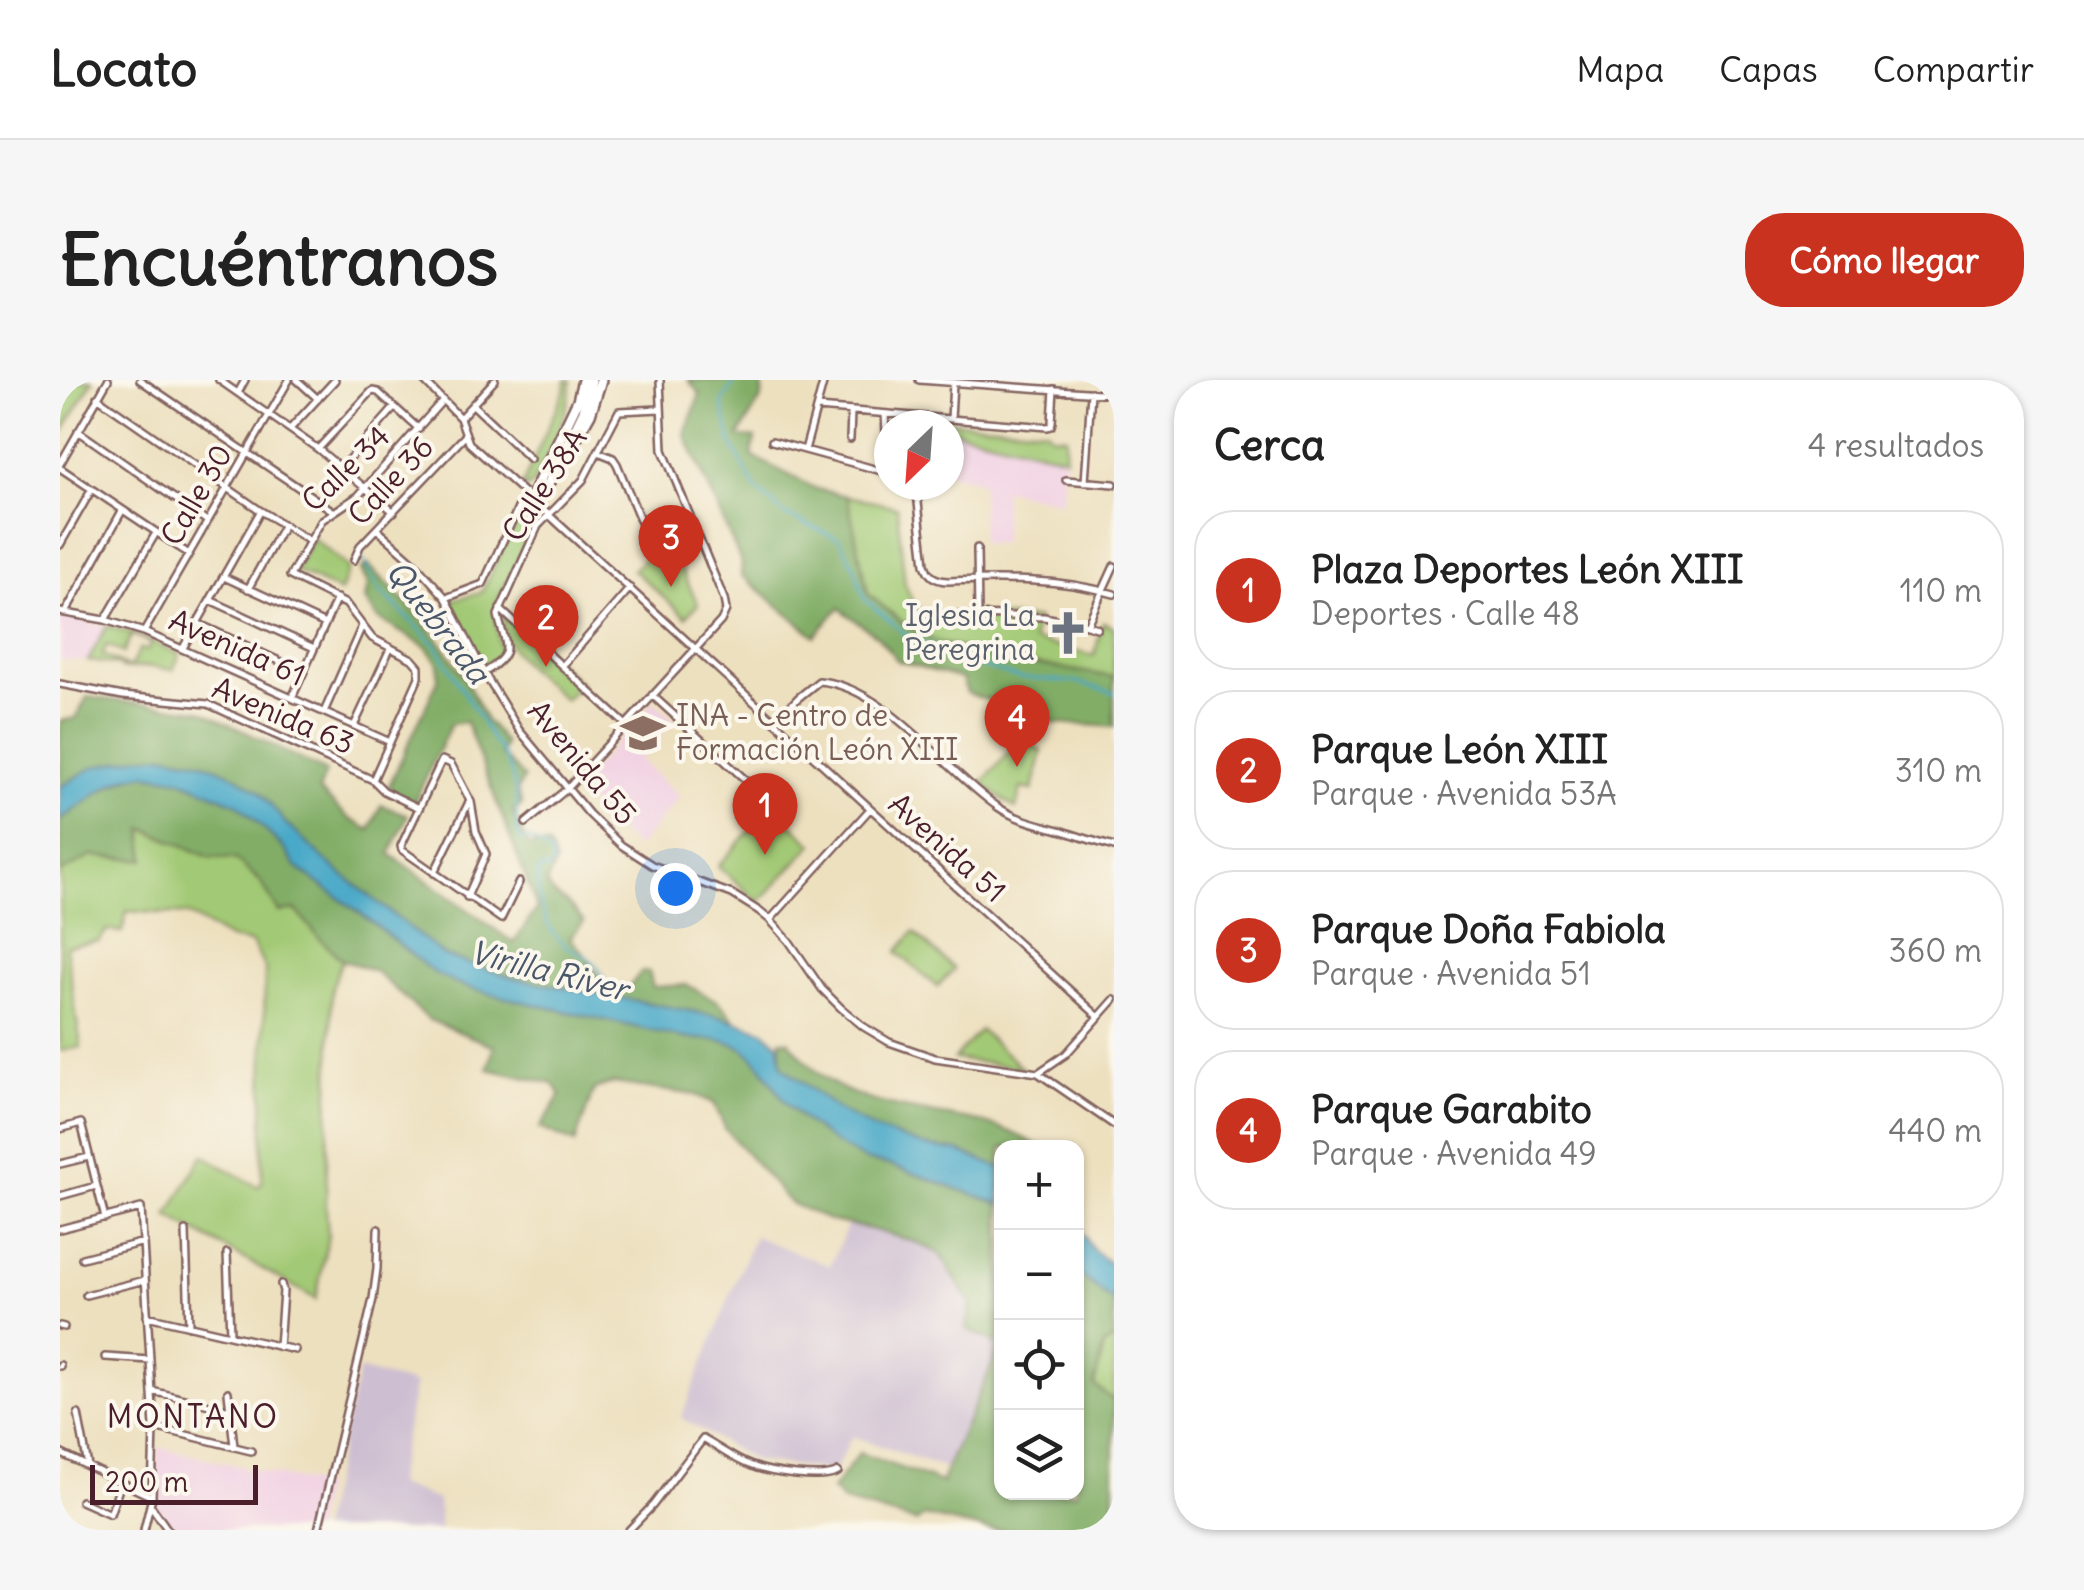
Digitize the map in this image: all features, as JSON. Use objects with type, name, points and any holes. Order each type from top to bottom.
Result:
[{"type":"highway","points":[[531,499],[565,430],[580,380]]},
{"type":"highway","points":[[548,487],[584,411],[591,380]]},
{"type":"highway","points":[[531,499],[548,487],[590,414],[600,380]]},
{"type":"street","points":[[108,380],[60,466],[189,554]]},
{"type":"street","points":[[140,380],[332,511]]},
{"type":"street","points":[[218,380],[318,449],[394,512]]},
{"type":"street","points":[[238,394],[244,380]]},
{"type":"street","points":[[293,380],[318,399]]},
{"type":"street","name":"Calle 30","points":[[144,632],[293,380]]},
{"type":"street","points":[[290,429],[335,380]]},
{"type":"street","name":"Avenida 51","points":[[423,380],[460,418],[469,444],[1098,1018]]},
{"type":"street","name":"Calle 36","points":[[460,418],[496,380]]},
{"type":"street","points":[[526,822],[568,788],[726,610],[667,464],[660,380]]},
{"type":"street","points":[[805,450],[824,380]]},
{"type":"street","points":[[919,380],[1114,394]]},
{"type":"street","points":[[952,410],[953,383]]},
{"type":"street","points":[[964,420],[1051,426],[1054,389]]},
{"type":"street","points":[[318,449],[373,391],[418,429]]},
{"type":"street","points":[[1085,482],[1091,392]]},
{"type":"street","points":[[97,397],[308,540]]},
{"type":"street","name":"Calle 34","points":[[337,598],[290,576],[308,540],[332,511],[366,488],[442,400]]},
{"type":"street","points":[[473,405],[530,459]]},
{"type":"street","points":[[341,468],[395,407]]},
{"type":"street","points":[[817,408],[874,413]]},
{"type":"street","name":"Calle 38A","points":[[484,673],[499,663],[507,650],[498,615],[538,526],[583,480],[619,410],[660,410]]},
{"type":"street","points":[[850,438],[851,412]]},
{"type":"street","points":[[78,431],[207,522]]},
{"type":"street","name":"Calle 36","points":[[354,560],[360,546],[465,436]]},
{"type":"street","points":[[772,441],[874,469]]},
{"type":"street","points":[[597,452],[613,458],[617,464],[653,551]]},
{"type":"street","points":[[1066,480],[1114,484]]},
{"type":"street","points":[[60,545],[92,490]]},
{"type":"street","points":[[446,598],[483,584],[531,499]]},
{"type":"street","points":[[918,500],[925,564],[932,578],[1044,580],[1114,594]]},
{"type":"street","points":[[62,612],[123,510]]},
{"type":"street","points":[[183,648],[261,510]]},
{"type":"street","points":[[248,589],[284,525]]},
{"type":"street","name":"Avenida 55","points":[[378,530],[446,598],[484,673],[519,730],[600,826],[633,853],[667,872],[732,894],[770,920],[841,1008],[890,1042],[935,1058],[1038,1074],[1114,1125]]},
{"type":"street","points":[[104,620],[156,533]]},
{"type":"street","points":[[977,548],[978,614]]},
{"type":"street","points":[[1087,625],[1114,566]]},
{"type":"street","points":[[224,576],[325,624]]},
{"type":"street","points":[[563,665],[630,588]]},
{"type":"street","points":[[292,698],[337,598],[350,607],[376,641],[412,659],[419,667],[419,678],[373,780]]},
{"type":"street","points":[[210,600],[314,648]]},
{"type":"street","points":[[500,608],[624,724]]},
{"type":"street","name":"Avenida 61","points":[[62,612],[144,632],[390,742]]},
{"type":"street","points":[[927,614],[1044,617],[1097,628]]},
{"type":"street","points":[[197,623],[303,672]]},
{"type":"street","points":[[324,712],[362,626]]},
{"type":"street","points":[[354,726],[390,649]]},
{"type":"street","points":[[775,722],[819,681],[832,682],[881,707],[1010,814],[1114,847]]},
{"type":"street","name":"Avenida 63","points":[[60,684],[124,696],[208,704],[373,780],[384,791],[419,808]]},
{"type":"street","points":[[652,695],[761,794]]},
{"type":"street","points":[[467,896],[486,854],[476,831],[470,800],[452,764],[442,760],[401,849],[434,874],[501,919],[519,882]]},
{"type":"street","points":[[434,874],[470,800]]},
{"type":"street","points":[[770,920],[870,809]]},
{"type":"street","points":[[1038,1074],[1066,1054],[1114,1000]]},
{"type":"street","points":[[60,1129],[81,1123],[104,1218]]},
{"type":"street","points":[[60,1164],[89,1156]]},
{"type":"street","points":[[60,1196],[97,1186]]},
{"type":"street","points":[[60,1229],[141,1208],[154,1427],[152,1497],[144,1530]]},
{"type":"street","points":[[318,1530],[373,1299],[378,1230]]},
{"type":"street","points":[[186,1231],[189,1326]]},
{"type":"street","points":[[82,1258],[144,1242]]},
{"type":"street","points":[[227,1253],[230,1336]]},
{"type":"street","points":[[86,1294],[145,1280]]},
{"type":"street","points":[[279,1347],[281,1284]]},
{"type":"street","points":[[147,1316],[295,1350]]},
{"type":"street","points":[[106,1357],[150,1360]]},
{"type":"street","points":[[152,1391],[230,1410]]},
{"type":"street","points":[[228,1392],[234,1446]]},
{"type":"street","points":[[78,1414],[88,1466]]},
{"type":"street","points":[[154,1427],[251,1451]]},
{"type":"street","points":[[629,1530],[704,1439],[754,1467],[829,1478],[838,1472]]},
{"type":"street","points":[[60,1453],[152,1497]]},
{"type":"street","points":[[81,1501],[110,1514],[121,1483]]},
{"type":"street","points":[[150,1506],[168,1530]]},
{"type":"shaded area","points":[[964,433],[1065,457],[1061,502],[1004,489],[1003,543],[981,543],[982,482],[964,477]]},
{"type":"shaded area","points":[[60,616],[107,626],[88,661],[60,660]]},
{"type":"shaded area","points":[[653,701],[674,720],[639,760],[680,797],[637,848],[577,788]]},
{"type":"shaded area","points":[[848,1224],[915,1242],[939,1253],[994,1337],[994,1359],[946,1469],[852,1436],[831,1471],[754,1461],[681,1418],[754,1236],[830,1266]]},
{"type":"shaded area","points":[[359,1370],[415,1384],[396,1483],[438,1500],[440,1530],[320,1530]]},
{"type":"shaded area","points":[[158,1447],[324,1486],[314,1530],[173,1530],[157,1508]]},
{"type":"green space","points":[[60,380],[93,380],[60,437]]},
{"type":"green space","points":[[566,380],[571,380],[570,393],[562,420],[533,484],[527,488],[522,486]]},
{"type":"green space","points":[[688,380],[763,380],[762,397],[739,436],[755,438],[752,456],[817,489],[847,496],[868,594],[908,627],[937,642],[999,658],[1114,677],[1114,727],[1055,723],[967,693],[962,679],[898,661],[878,637],[839,608],[815,636],[741,575],[742,564],[685,434],[700,394]]},
{"type":"green space","points":[[964,422],[1046,429],[1051,435],[1066,436],[1065,457],[964,433]]},
{"type":"green space","points":[[847,496],[897,507],[905,584],[926,618],[1037,619],[1033,640],[1094,656],[1103,622],[1114,627],[1114,677],[999,658],[937,642],[908,627],[868,594]]},
{"type":"green space","points":[[524,507],[538,519],[497,602],[495,619],[501,654],[484,668],[451,600],[481,593]]},
{"type":"green space","points":[[313,538],[349,568],[340,592],[295,571]]},
{"type":"green space","points":[[651,552],[655,562],[674,555],[698,604],[686,617],[633,570]]},
{"type":"green space","points":[[368,565],[444,647],[487,723],[505,744],[501,754],[524,778],[517,790],[522,805],[513,812],[528,845],[549,846],[556,863],[546,883],[584,922],[570,938],[597,975],[617,993],[630,986],[641,972],[649,972],[653,987],[687,985],[719,1002],[737,1022],[514,978],[445,956],[333,867],[287,825],[260,792],[232,774],[199,761],[166,755],[94,767],[60,787],[60,721],[76,718],[87,697],[201,710],[326,772],[319,791],[350,819],[370,830],[381,805],[408,815],[390,854],[514,943],[537,908],[466,722],[451,724],[414,803],[388,788],[438,680],[438,663],[426,647],[377,618],[365,600],[368,584],[361,570]]},
{"type":"green space","points":[[504,614],[581,684],[565,700],[514,652],[507,640]]},
{"type":"green space","points":[[107,626],[134,634],[180,654],[173,670],[124,669],[121,665],[88,661]],"holes":[[[132,634],[151,643],[147,651],[140,648],[130,668],[102,655],[107,645],[123,653]]]},
{"type":"green space","points":[[1020,739],[1042,751],[1033,790],[1021,788],[1016,809],[982,784]]},
{"type":"green space","points":[[146,774],[179,779],[238,804],[284,848],[296,867],[435,973],[503,997],[684,1038],[734,1044],[745,1049],[762,1067],[786,1103],[805,1121],[865,1160],[994,1202],[994,1343],[967,1329],[971,1304],[939,1253],[915,1242],[831,1221],[790,1203],[726,1130],[714,1103],[696,1095],[614,1083],[594,1089],[575,1143],[540,1128],[561,1095],[554,1084],[488,1069],[494,1046],[429,1020],[375,971],[342,960],[296,910],[279,912],[260,881],[235,859],[209,857],[143,828],[145,860],[92,856],[60,873],[60,821],[90,798]]},
{"type":"green space","points":[[772,807],[813,844],[759,902],[718,866]]},
{"type":"green space","points":[[142,828],[209,857],[235,859],[260,881],[279,912],[296,910],[342,960],[332,988],[328,1236],[316,1299],[168,1216],[203,1155],[258,1187],[262,1182],[265,969],[252,943],[229,939],[188,915],[127,911],[122,932],[107,930],[99,941],[66,946],[81,1047],[60,1051],[60,873],[92,856],[145,860]]},
{"type":"green space","points":[[914,932],[954,969],[937,987],[897,952]]},
{"type":"green space","points":[[980,1030],[1022,1068],[954,1059]]},
{"type":"green space","points":[[781,1040],[788,1040],[814,1069],[851,1092],[894,1106],[991,1125],[1027,1140],[994,1140],[994,1165],[958,1151],[924,1146],[874,1129],[837,1109],[781,1066]]},
{"type":"green space","points":[[1084,1278],[1114,1302],[1114,1338],[1104,1346],[1094,1385],[1114,1401],[1114,1530],[989,1530],[924,1516],[916,1522],[844,1502],[832,1490],[859,1453],[942,1483],[994,1360],[994,1500],[1084,1500]]},
{"type":"green space","points":[[1114,1338],[1114,1401],[1094,1385],[1104,1346]]},
{"type":"water","points":[[166,755],[199,761],[232,774],[260,792],[287,825],[333,867],[445,956],[514,978],[722,1017],[763,1030],[779,1044],[782,1066],[837,1109],[874,1129],[924,1146],[958,1151],[994,1165],[994,1202],[865,1160],[834,1143],[786,1103],[762,1067],[745,1049],[734,1044],[684,1038],[502,997],[456,984],[434,973],[296,867],[284,848],[238,804],[179,779],[146,774],[126,778],[60,820],[60,787],[94,767]]},
{"type":"water","points":[[1084,1236],[1093,1250],[1114,1267],[1114,1302],[1084,1278]]},
{"type":"waterway","points":[[736,380],[722,402],[731,443],[755,488],[785,515],[839,539],[854,565],[864,598],[912,640],[1020,678],[1077,682],[1114,693]]},
{"type":"waterway","name":"Quebrada","points":[[361,557],[380,591],[436,645],[503,755],[516,791],[516,824],[521,840],[532,840],[551,854],[553,864],[548,870],[538,871],[538,890],[546,920],[564,944],[597,966],[608,996]]},
{"type":"railway","points":[[60,1520],[64,1530]]},
{"type":"place","name":"Parque Doña Fabiola","points":[[671,587]]},
{"type":"place","name":"Iglesia La Peregrina","points":[[1068,633]]},
{"type":"place","name":"Parque León XIII","points":[[546,667]]},
{"type":"place","name":"INA - Centro de Formación León XIII","points":[[643,733]]},
{"type":"place","name":"Parque Garabito","points":[[1017,767]]},
{"type":"place","name":"Plaza Deportes León XIII","points":[[765,855]]},
{"type":"district","name":"MONTANO","points":[[193,1417]]},
{"type":"water label","name":"Virilla River","points":[[549,971]]}]
